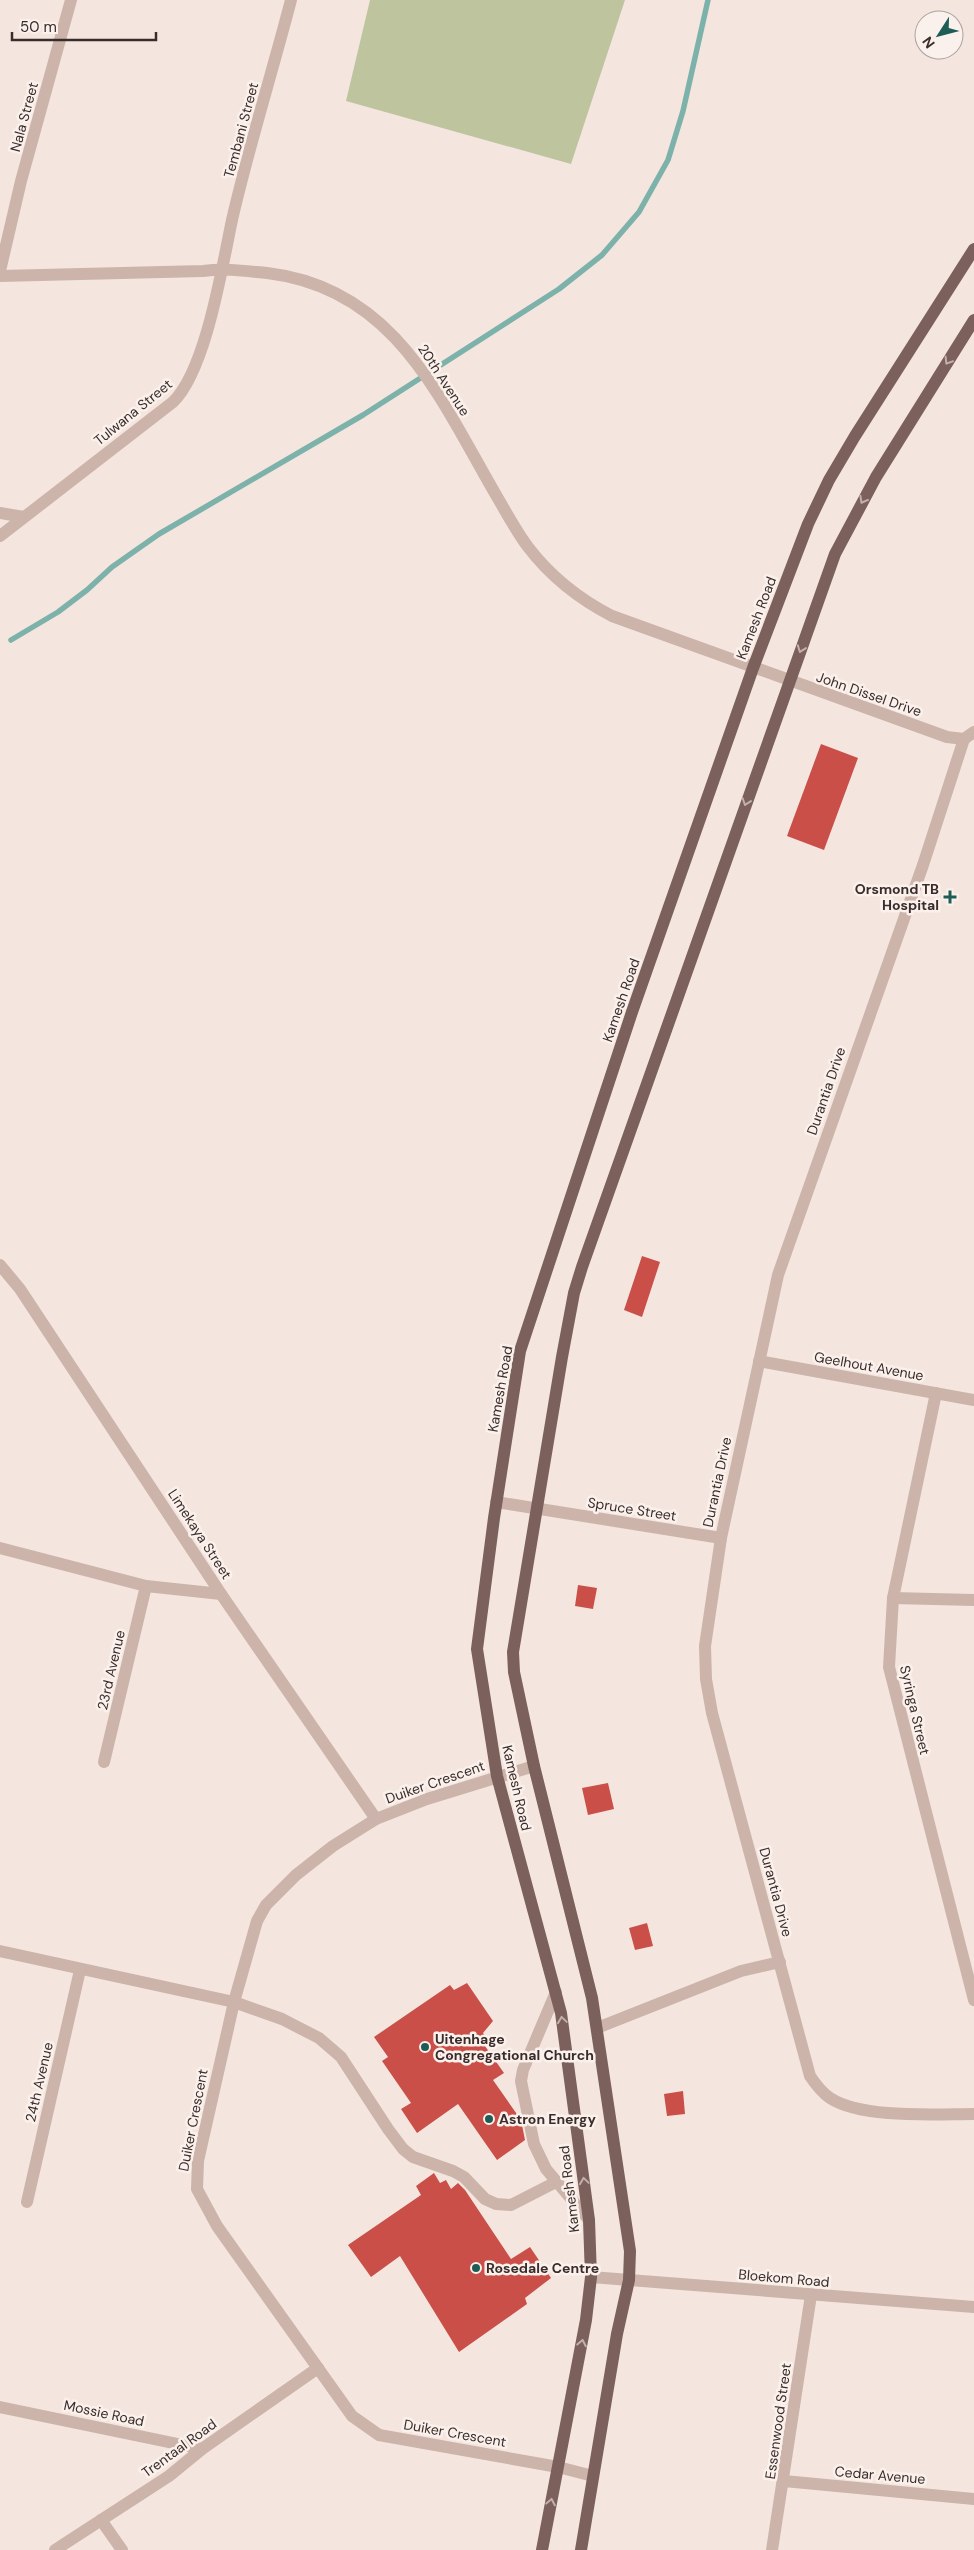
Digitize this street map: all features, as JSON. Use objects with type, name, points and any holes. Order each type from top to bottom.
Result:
[{"type":"main road","name":"Kamesh Road","points":[[542,2550],[586,2320],[591,2278],[590,2220],[561,2012],[497,1776],[477,1649],[496,1502],[520,1351],[632,1012],[753,668],[808,524],[829,480],[974,249]]},
{"type":"main road","name":"Kamesh Road","points":[[581,2550],[617,2334],[629,2280],[630,2250],[592,1998],[534,1766],[514,1672],[513,1652],[574,1294],[835,554],[876,477],[974,320]]},
{"type":"street","name":"Nala Street","points":[[0,271],[21,181],[71,0]]},
{"type":"street","name":"Tembani Street","points":[[222,268],[232,219],[291,0]]},
{"type":"street","name":"20th Avenue","points":[[0,276],[203,271],[222,268],[282,275],[310,282],[347,299],[376,319],[418,363],[521,538],[563,585],[587,603],[612,616],[753,668]]},
{"type":"street","name":"Tulwana Street","points":[[0,536],[173,402],[185,390],[197,361],[222,268]]},
{"type":"street","points":[[0,513],[24,517]]},
{"type":"street","name":"John Dissel Drive","points":[[753,668],[947,737],[969,735]]},
{"type":"street","name":"Durantia Drive","points":[[969,735],[778,1275],[721,1538],[705,1646],[706,1679],[712,1713],[810,2076],[820,2090],[831,2099],[848,2107],[876,2111],[974,2114]]},
{"type":"street","name":"Limekaya Street","points":[[0,1265],[37,1314],[221,1594],[376,1819]]},
{"type":"street","name":"Geelhout Avenue","points":[[759,1361],[974,1400]]},
{"type":"street","name":"Syringa Street","points":[[936,1393],[893,1598],[889,1667],[974,2000]]},
{"type":"street","name":"Spruce Street","points":[[496,1502],[721,1538]]},
{"type":"street","points":[[0,1548],[146,1586],[221,1594]]},
{"type":"street","name":"23rd Avenue","points":[[104,1762],[146,1586]]},
{"type":"street","points":[[893,1598],[974,1600]]},
{"type":"street","name":"Duiker Crescent","points":[[534,1766],[497,1776],[376,1819],[333,1846],[296,1875],[266,1905],[256,1921],[234,2002],[198,2161],[197,2188],[217,2226],[352,2416],[379,2435],[558,2467],[593,2476]]},
{"type":"street","points":[[0,1951],[80,1970],[234,2002],[282,2019],[320,2038],[341,2057],[403,2149],[413,2157],[442,2165],[464,2177],[485,2199],[496,2204],[511,2205],[556,2182]]},
{"type":"street","points":[[597,2028],[741,1971],[780,1962]]},
{"type":"street","name":"24th Avenue","points":[[27,2202],[80,1970]]},
{"type":"street","points":[[556,1992],[522,2070],[521,2081],[534,2144],[546,2170],[590,2220]]},
{"type":"street","name":"Bloekom Road","points":[[591,2278],[974,2307]]},
{"type":"street","name":"Essenwood Street","points":[[772,2550],[811,2295]]},
{"type":"street","name":"Trentaal Road","points":[[55,2550],[169,2476],[202,2449],[318,2368]]},
{"type":"street","name":"Mossie Road","points":[[0,2407],[202,2449]]},
{"type":"street","name":"Cedar Avenue","points":[[784,2481],[974,2499]]},
{"type":"street","points":[[101,2520],[122,2550]]},
{"type":"green space","points":[[370,0],[625,0],[571,164],[346,101]]},
{"type":"building","points":[[821,744],[858,758],[824,850],[787,836]]},
{"type":"building","points":[[642,1256],[660,1262],[642,1317],[624,1310]]},
{"type":"building","points":[[578,1585],[597,1588],[593,1609],[575,1606]]},
{"type":"building","points":[[608,1783],[614,1809],[588,1815],[582,1788]]},
{"type":"building","points":[[647,1923],[653,1946],[635,1950],[629,1928]]},
{"type":"building","points":[[467,1983],[493,2021],[483,2033],[485,2036],[480,2039],[504,2073],[493,2080],[521,2120],[525,2140],[497,2160],[458,2104],[417,2133],[401,2109],[411,2103],[382,2061],[388,2057],[374,2037],[450,1985],[454,1990]]},
{"type":"building","points":[[683,2091],[685,2114],[667,2116],[664,2094]]},
{"type":"building","name":"Rosedale Centre","points":[[434,2173],[440,2183],[446,2180],[451,2189],[458,2183],[465,2190],[511,2259],[530,2247],[551,2278],[525,2298],[527,2304],[459,2352],[400,2256],[371,2277],[348,2245],[421,2195],[416,2186]]},
{"type":"waterway","points":[[11,640],[58,612],[87,590],[112,567],[159,534],[363,415],[559,289],[602,255],[639,212],[668,160],[683,111],[708,0]]},
{"type":"place","name":"Orsmond TB Hospital","points":[[950,897]]},
{"type":"place","name":"Uitenhage Congregational Church","points":[[425,2047]]},
{"type":"place","name":"Astron Energy","points":[[489,2119]]},
{"type":"place","name":"Rosedale Centre","points":[[476,2268]]}]
